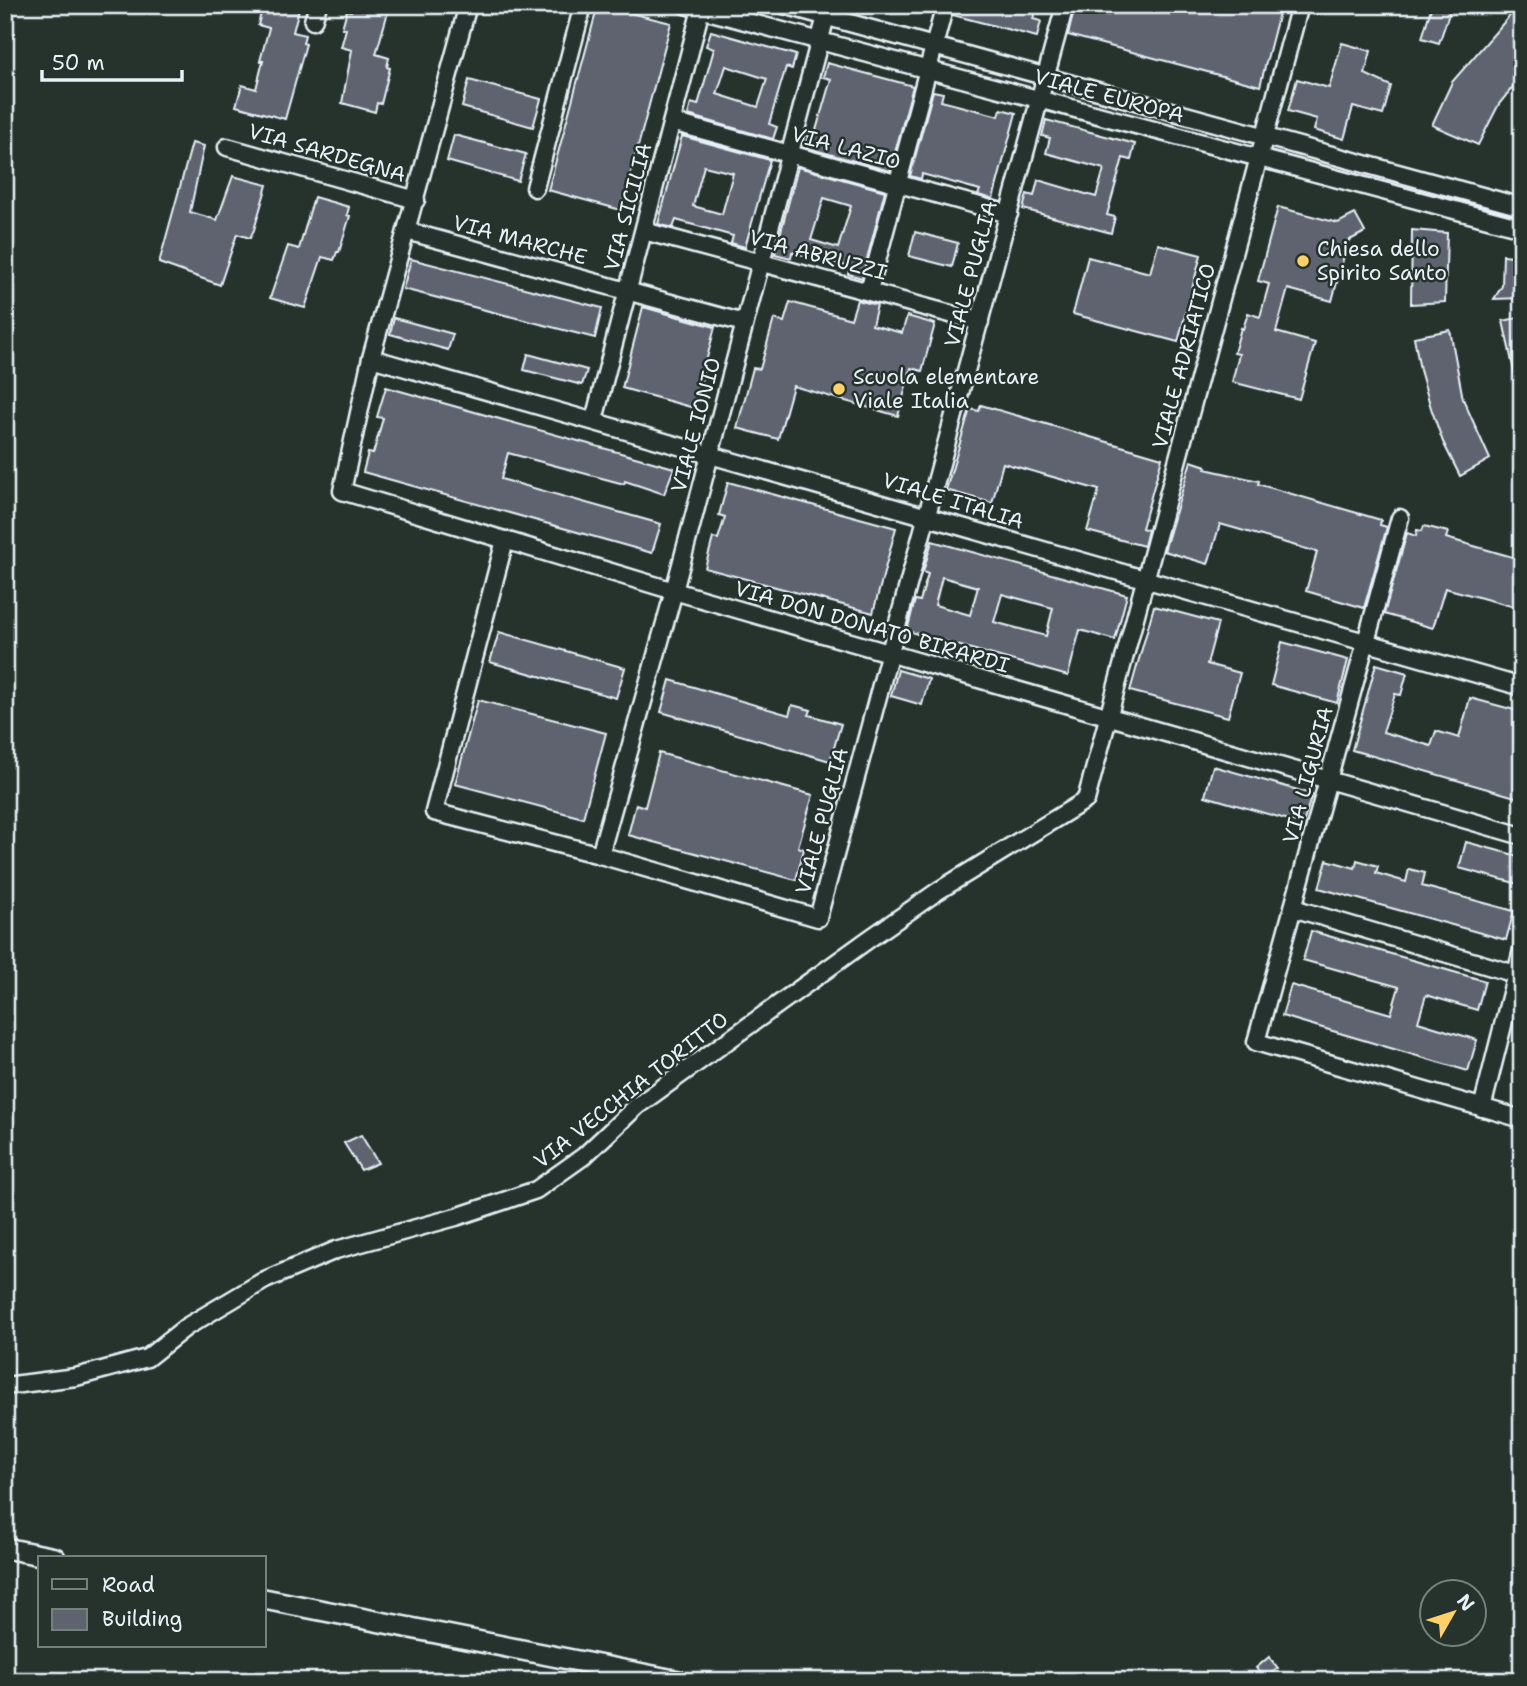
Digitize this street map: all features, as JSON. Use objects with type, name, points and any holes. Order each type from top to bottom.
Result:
[{"type":"street","name":"VIA SARDEGNA","points":[[372,358],[467,5]]},
{"type":"street","points":[[535,188],[583,5]]},
{"type":"street","name":"VIALE EUROPA","points":[[783,5],[827,11],[933,48],[1522,207]]},
{"type":"street","points":[[869,291],[945,5]]},
{"type":"street","name":"VIALE PUGLIA","points":[[600,855],[818,918],[1065,5]]},
{"type":"street","name":"VIALE ADRIATICO","points":[[1107,718],[1147,582],[1257,157],[1300,5]]},
{"type":"street","name":"VIALE EUROPA","points":[[696,7],[1522,228]]},
{"type":"street","name":"VIA SICILIA","points":[[594,420],[672,122],[696,7]]},
{"type":"street","name":"VIALE IONIO","points":[[600,855],[674,591],[827,11]]},
{"type":"street","name":"VIA LAZIO","points":[[672,122],[1009,214]]},
{"type":"street","name":"VIA SARDEGNA","points":[[227,147],[416,200]]},
{"type":"street","name":"VIA MARCHE","points":[[407,231],[744,323]]},
{"type":"street","name":"VIA ABRUZZI","points":[[644,231],[980,322]]},
{"type":"street","name":"VIALE ITALIA","points":[[372,358],[928,515],[1147,582],[1522,687]]},
{"type":"street","name":"VIA DON DONATO BIRARDI","points":[[372,358],[342,491],[1107,718],[1330,778],[1522,836]]},
{"type":"street","name":"VIA LIGURIA","points":[[1400,519],[1256,1042],[1482,1108]]},
{"type":"street","points":[[505,540],[433,812],[600,855]]},
{"type":"street","name":"VIA VECCHIA TORITTO","points":[[5,1386],[76,1377],[147,1358],[186,1327],[265,1280],[335,1250],[456,1217],[536,1189],[584,1156],[637,1107],[869,939],[949,884],[1086,800],[1107,718]]},
{"type":"street","points":[[1293,908],[1518,975]]},
{"type":"street","points":[[1522,950],[1518,975],[1482,1108],[1522,1119]]},
{"type":"street","points":[[5,1548],[45,1556]]},
{"type":"street","points":[[266,1599],[679,1681]]},
{"type":"building","points":[[263,5],[300,5],[293,32],[305,35],[303,43],[306,44],[285,119],[236,106],[242,85],[256,89],[269,28],[258,25]]},
{"type":"building","points":[[352,5],[390,5],[376,54],[389,58],[387,67],[390,68],[381,104],[377,103],[375,112],[342,103],[352,50],[341,47],[346,29],[342,28],[347,10],[351,11]]},
{"type":"building","points":[[598,5],[671,23],[621,210],[548,190]]},
{"type":"building","points":[[955,5],[1037,5],[1033,19],[1041,21],[1037,37],[953,15]]},
{"type":"building","points":[[1109,5],[1281,5],[1260,86],[1068,35],[1075,6],[1108,15]]},
{"type":"building","points":[[1432,5],[1452,5],[1439,43],[1422,38]]},
{"type":"building","points":[[1519,5],[1522,5],[1522,62],[1515,71],[1521,77],[1499,104],[1478,145],[1432,125],[1452,82]]},
{"type":"building","points":[[711,31],[796,55],[792,69],[786,67],[769,124],[777,127],[773,139],[688,115],[691,103],[698,105],[714,49],[706,46]],"holes":[[[726,66],[767,79],[758,107],[717,94]]]},
{"type":"building","points":[[1342,43],[1371,51],[1365,74],[1391,86],[1383,115],[1353,107],[1344,139],[1314,130],[1317,119],[1288,111],[1297,79],[1329,88]]},
{"type":"building","points":[[827,63],[913,86],[890,171],[804,147],[808,136],[814,137],[831,79],[823,77]]},
{"type":"building","points":[[469,80],[541,99],[533,127],[462,107]]},
{"type":"building","points":[[933,91],[943,93],[941,101],[999,116],[1001,109],[1016,113],[993,199],[978,195],[980,190],[922,174],[921,179],[910,176]]},
{"type":"building","points":[[1046,120],[1135,144],[1131,160],[1123,158],[1107,215],[1115,217],[1111,233],[1023,209],[1027,194],[1034,196],[1038,180],[1096,197],[1104,169],[1046,153],[1050,138],[1042,136]]},
{"type":"building","points":[[454,135],[526,154],[518,181],[447,161]]},
{"type":"building","points":[[682,136],[770,160],[745,247],[731,243],[733,236],[676,220],[673,228],[658,224]],"holes":[[[704,166],[733,173],[722,214],[693,206]]]},
{"type":"building","points":[[192,143],[204,146],[190,212],[217,220],[233,176],[267,185],[254,230],[250,238],[237,234],[220,285],[159,263]]},
{"type":"building","points":[[798,167],[885,191],[862,278],[848,274],[850,267],[792,252],[791,258],[775,254]],"holes":[[[824,198],[851,206],[838,248],[811,240]]]},
{"type":"building","points":[[314,197],[349,207],[347,215],[350,216],[334,260],[322,257],[305,308],[270,298],[288,246],[299,249]]},
{"type":"building","points":[[1278,207],[1338,223],[1355,214],[1365,232],[1348,241],[1332,301],[1288,289],[1276,332],[1315,343],[1299,399],[1232,382],[1239,354],[1234,353],[1241,328],[1243,329],[1248,313],[1260,317],[1269,284],[1258,281]]},
{"type":"building","points":[[1412,230],[1447,233],[1445,302],[1411,304]]},
{"type":"building","points":[[915,232],[958,243],[952,267],[909,256]]},
{"type":"building","points":[[1158,244],[1201,255],[1178,342],[1073,314],[1088,257],[1150,273]]},
{"type":"building","points":[[1503,255],[1522,257],[1522,298],[1494,299],[1502,286]]},
{"type":"building","points":[[411,259],[602,308],[595,338],[403,289]]},
{"type":"building","points":[[857,300],[877,305],[872,325],[902,333],[907,316],[935,324],[922,371],[911,368],[898,416],[793,386],[778,439],[737,428],[753,368],[760,369],[774,319],[784,322],[790,302],[851,319]]},
{"type":"building","points":[[643,307],[715,327],[694,408],[622,388]]},
{"type":"building","points":[[1522,317],[1522,379],[1516,380],[1503,321]]},
{"type":"building","points":[[394,318],[453,334],[448,350],[390,334]]},
{"type":"building","points":[[1450,330],[1463,399],[1490,459],[1460,476],[1443,442],[1431,408],[1414,337]]},
{"type":"building","points":[[528,354],[587,370],[582,385],[524,370]]},
{"type":"building","points":[[386,387],[674,468],[664,494],[625,481],[624,484],[508,453],[501,479],[661,524],[652,553],[363,472],[368,453],[373,454],[383,418],[377,417]]},
{"type":"building","points":[[981,405],[1162,458],[1142,528],[1148,530],[1144,546],[1087,531],[1099,490],[1003,463],[992,503],[946,490],[970,409],[979,411]]},
{"type":"building","points":[[1191,461],[1206,466],[1205,469],[1259,481],[1258,484],[1381,520],[1380,525],[1387,527],[1364,608],[1306,591],[1317,552],[1220,524],[1208,564],[1164,551]]},
{"type":"building","points":[[728,482],[896,528],[873,613],[705,568],[713,538],[718,539],[725,517],[719,515]]},
{"type":"building","points":[[1424,526],[1448,532],[1446,538],[1516,558],[1515,564],[1522,566],[1522,609],[1445,588],[1433,628],[1384,614],[1407,533],[1416,536],[1417,530],[1422,531]]},
{"type":"building","points":[[932,541],[1127,595],[1115,640],[1080,630],[1068,676],[907,631],[915,600],[920,601],[928,574],[923,572]],"holes":[[[942,577],[978,587],[970,615],[935,605]],[[1002,594],[1053,608],[1046,636],[994,622]]]},
{"type":"building","points":[[1154,606],[1218,623],[1207,664],[1240,673],[1228,717],[1130,691]]},
{"type":"building","points":[[499,632],[625,668],[616,698],[490,662]]},
{"type":"building","points":[[1282,642],[1348,660],[1337,703],[1271,685]]},
{"type":"building","points":[[1376,664],[1407,673],[1401,695],[1395,694],[1383,732],[1431,746],[1436,731],[1459,738],[1470,698],[1522,712],[1522,799],[1352,750]]},
{"type":"building","points":[[898,670],[929,679],[922,705],[891,696]]},
{"type":"building","points":[[670,680],[789,715],[792,705],[811,710],[809,715],[841,724],[830,761],[661,712]]},
{"type":"building","points":[[478,700],[606,733],[583,818],[455,784]]},
{"type":"building","points":[[659,753],[813,795],[798,847],[804,849],[796,880],[628,835],[636,804],[645,807]]},
{"type":"building","points":[[1213,766],[1312,794],[1303,824],[1205,796]]},
{"type":"building","points":[[1466,842],[1522,857],[1522,885],[1459,868]]},
{"type":"building","points":[[1327,860],[1355,868],[1357,860],[1378,866],[1376,873],[1406,882],[1409,869],[1425,873],[1422,886],[1514,911],[1506,940],[1319,888]]},
{"type":"building","points":[[1311,931],[1485,981],[1477,1010],[1426,995],[1418,1022],[1477,1040],[1468,1071],[1282,1016],[1291,985],[1391,1014],[1399,987],[1303,960]]},
{"type":"building","points":[[361,1135],[378,1163],[361,1170],[344,1143]]},
{"type":"building","points":[[1269,1657],[1278,1668],[1265,1679],[1256,1668]]},
{"type":"place","name":"Chiesa dello Spirito Santo","points":[[1303,261]]},
{"type":"place","name":"Scuola elementare Viale Italia","points":[[839,389]]}]
